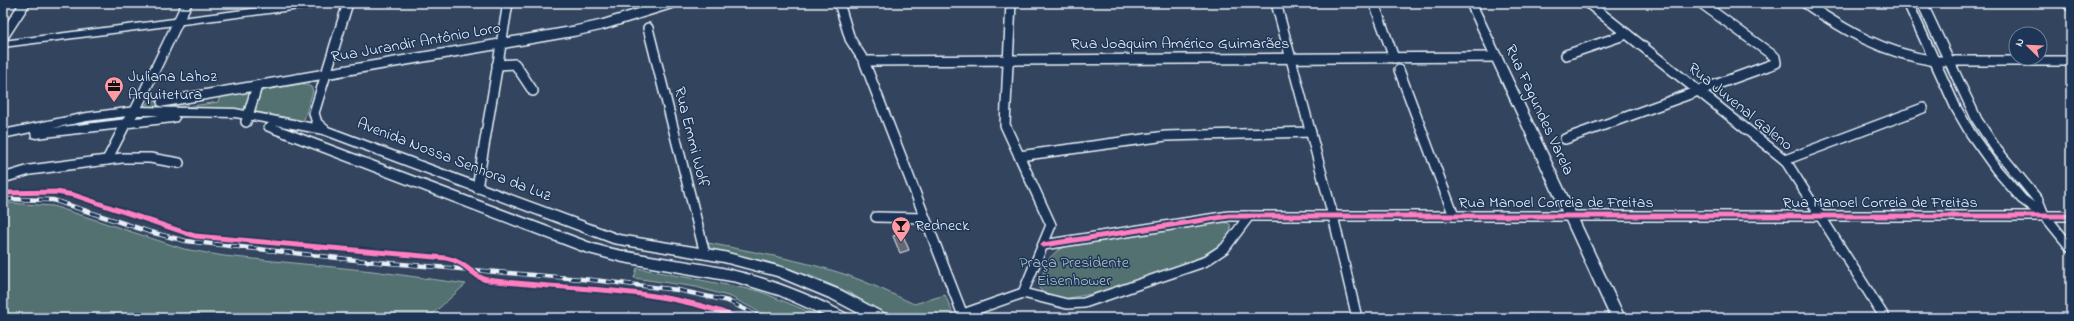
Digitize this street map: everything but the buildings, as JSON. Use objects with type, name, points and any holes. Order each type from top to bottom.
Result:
[{"type":"main road","points":[[3,44],[323,3]]},
{"type":"main road","name":"Rua Fagundes Varela","points":[[1471,3],[1572,216],[1618,318]]},
{"type":"main road","name":"Avenida Nossa Senhora da Luz","points":[[3,134],[87,117],[135,111],[213,112],[325,130],[618,240],[743,261],[780,272],[837,295],[880,318]]},
{"type":"main road","name":"Avenida Nossa Senhora da Luz","points":[[3,139],[126,123],[200,117],[247,118],[590,248],[638,260],[743,278],[783,291],[842,318]]},
{"type":"street","points":[[3,37],[25,3]]},
{"type":"street","points":[[107,160],[126,123],[135,111],[187,3]]},
{"type":"street","points":[[325,130],[314,118],[315,107],[348,3]]},
{"type":"street","points":[[477,188],[508,3]]},
{"type":"street","name":"Rua Jurandir Antônio Loro","points":[[162,102],[588,29],[673,3]]},
{"type":"street","points":[[839,3],[850,39],[864,61],[964,316],[1023,293],[1074,305],[1193,267],[1216,255],[1225,248],[1249,216]]},
{"type":"street","points":[[1011,3],[1005,125],[1051,224],[1023,293]]},
{"type":"street","points":[[1276,3],[1333,216],[1357,318]]},
{"type":"street","points":[[1374,3],[1394,58]]},
{"type":"street","name":"Rua Juvenal Galeno","points":[[1588,3],[1785,160],[1885,318]]},
{"type":"street","points":[[1565,139],[1774,65],[1776,60],[1771,54],[1701,3]]},
{"type":"street","points":[[1805,3],[1848,32],[1873,45],[1901,55],[1935,61],[2071,61]]},
{"type":"street","points":[[1908,3],[1956,108],[1978,145],[2022,199],[2045,216],[2071,248]]},
{"type":"street","points":[[1922,3],[1977,120],[1997,150],[2038,200],[2045,216]]},
{"type":"street","points":[[2067,3],[2071,7]]},
{"type":"street","name":"Rua Emmi Wolf","points":[[648,28],[705,254]]},
{"type":"street","points":[[1566,55],[1627,34]]},
{"type":"street","name":"Rua Joaquim Américo Guimarães","points":[[864,61],[1497,57]]},
{"type":"street","points":[[497,65],[515,64],[534,91]]},
{"type":"street","points":[[1399,70],[1454,216]]},
{"type":"street","points":[[300,79],[312,82],[321,89]]},
{"type":"street","points":[[247,118],[257,86]]},
{"type":"street","points":[[1785,160],[1923,108]]},
{"type":"street","points":[[1019,156],[1166,136],[1311,132]]},
{"type":"street","points":[[3,178],[30,170],[107,160],[150,158],[179,164]]},
{"type":"street","name":"Rua Manoel Correia de Freitas","points":[[1043,245],[1216,217],[1249,216],[2071,216]]},
{"type":"street","points":[[876,217],[925,218]]},
{"type":"green space","points":[[299,82],[311,87],[313,91],[303,123],[254,114],[261,92],[264,89]]},
{"type":"green space","points":[[247,92],[250,95],[245,112],[204,108],[144,108],[147,103],[160,100],[158,105],[189,100],[186,107],[218,102],[221,95]]},
{"type":"green space","points":[[9,203],[53,206],[184,249],[224,256],[373,271],[466,284],[428,318],[3,318],[3,204]]},
{"type":"green space","name":"Praça Presidente Eisenhower","points":[[1222,221],[1230,224],[1231,232],[1223,243],[1192,262],[1102,292],[1063,299],[1046,297],[1039,288],[1046,264],[1052,255],[1063,247]]},
{"type":"green space","points":[[708,243],[813,265],[847,275],[914,304],[945,295],[955,318],[891,318],[850,293],[811,276],[768,262],[710,250]]},
{"type":"green space","points":[[637,268],[759,291],[824,318],[771,318],[731,297],[696,287],[634,278]]},
{"type":"railway","points":[[3,199],[53,200],[150,232],[186,241],[365,261],[593,280],[678,290],[728,301],[762,318]]},
{"type":"cycle path","points":[[3,193],[56,192],[74,195],[195,236],[446,258],[461,262],[479,277],[486,280],[655,295],[711,307],[738,318]]},
{"type":"cycle path","points":[[1043,245],[1229,216],[2071,216]]},
{"type":"place","name":"Juliana Lahoz Arquitetura","points":[[114,103]]},
{"type":"place","name":"Redneck","points":[[901,243]]}]
